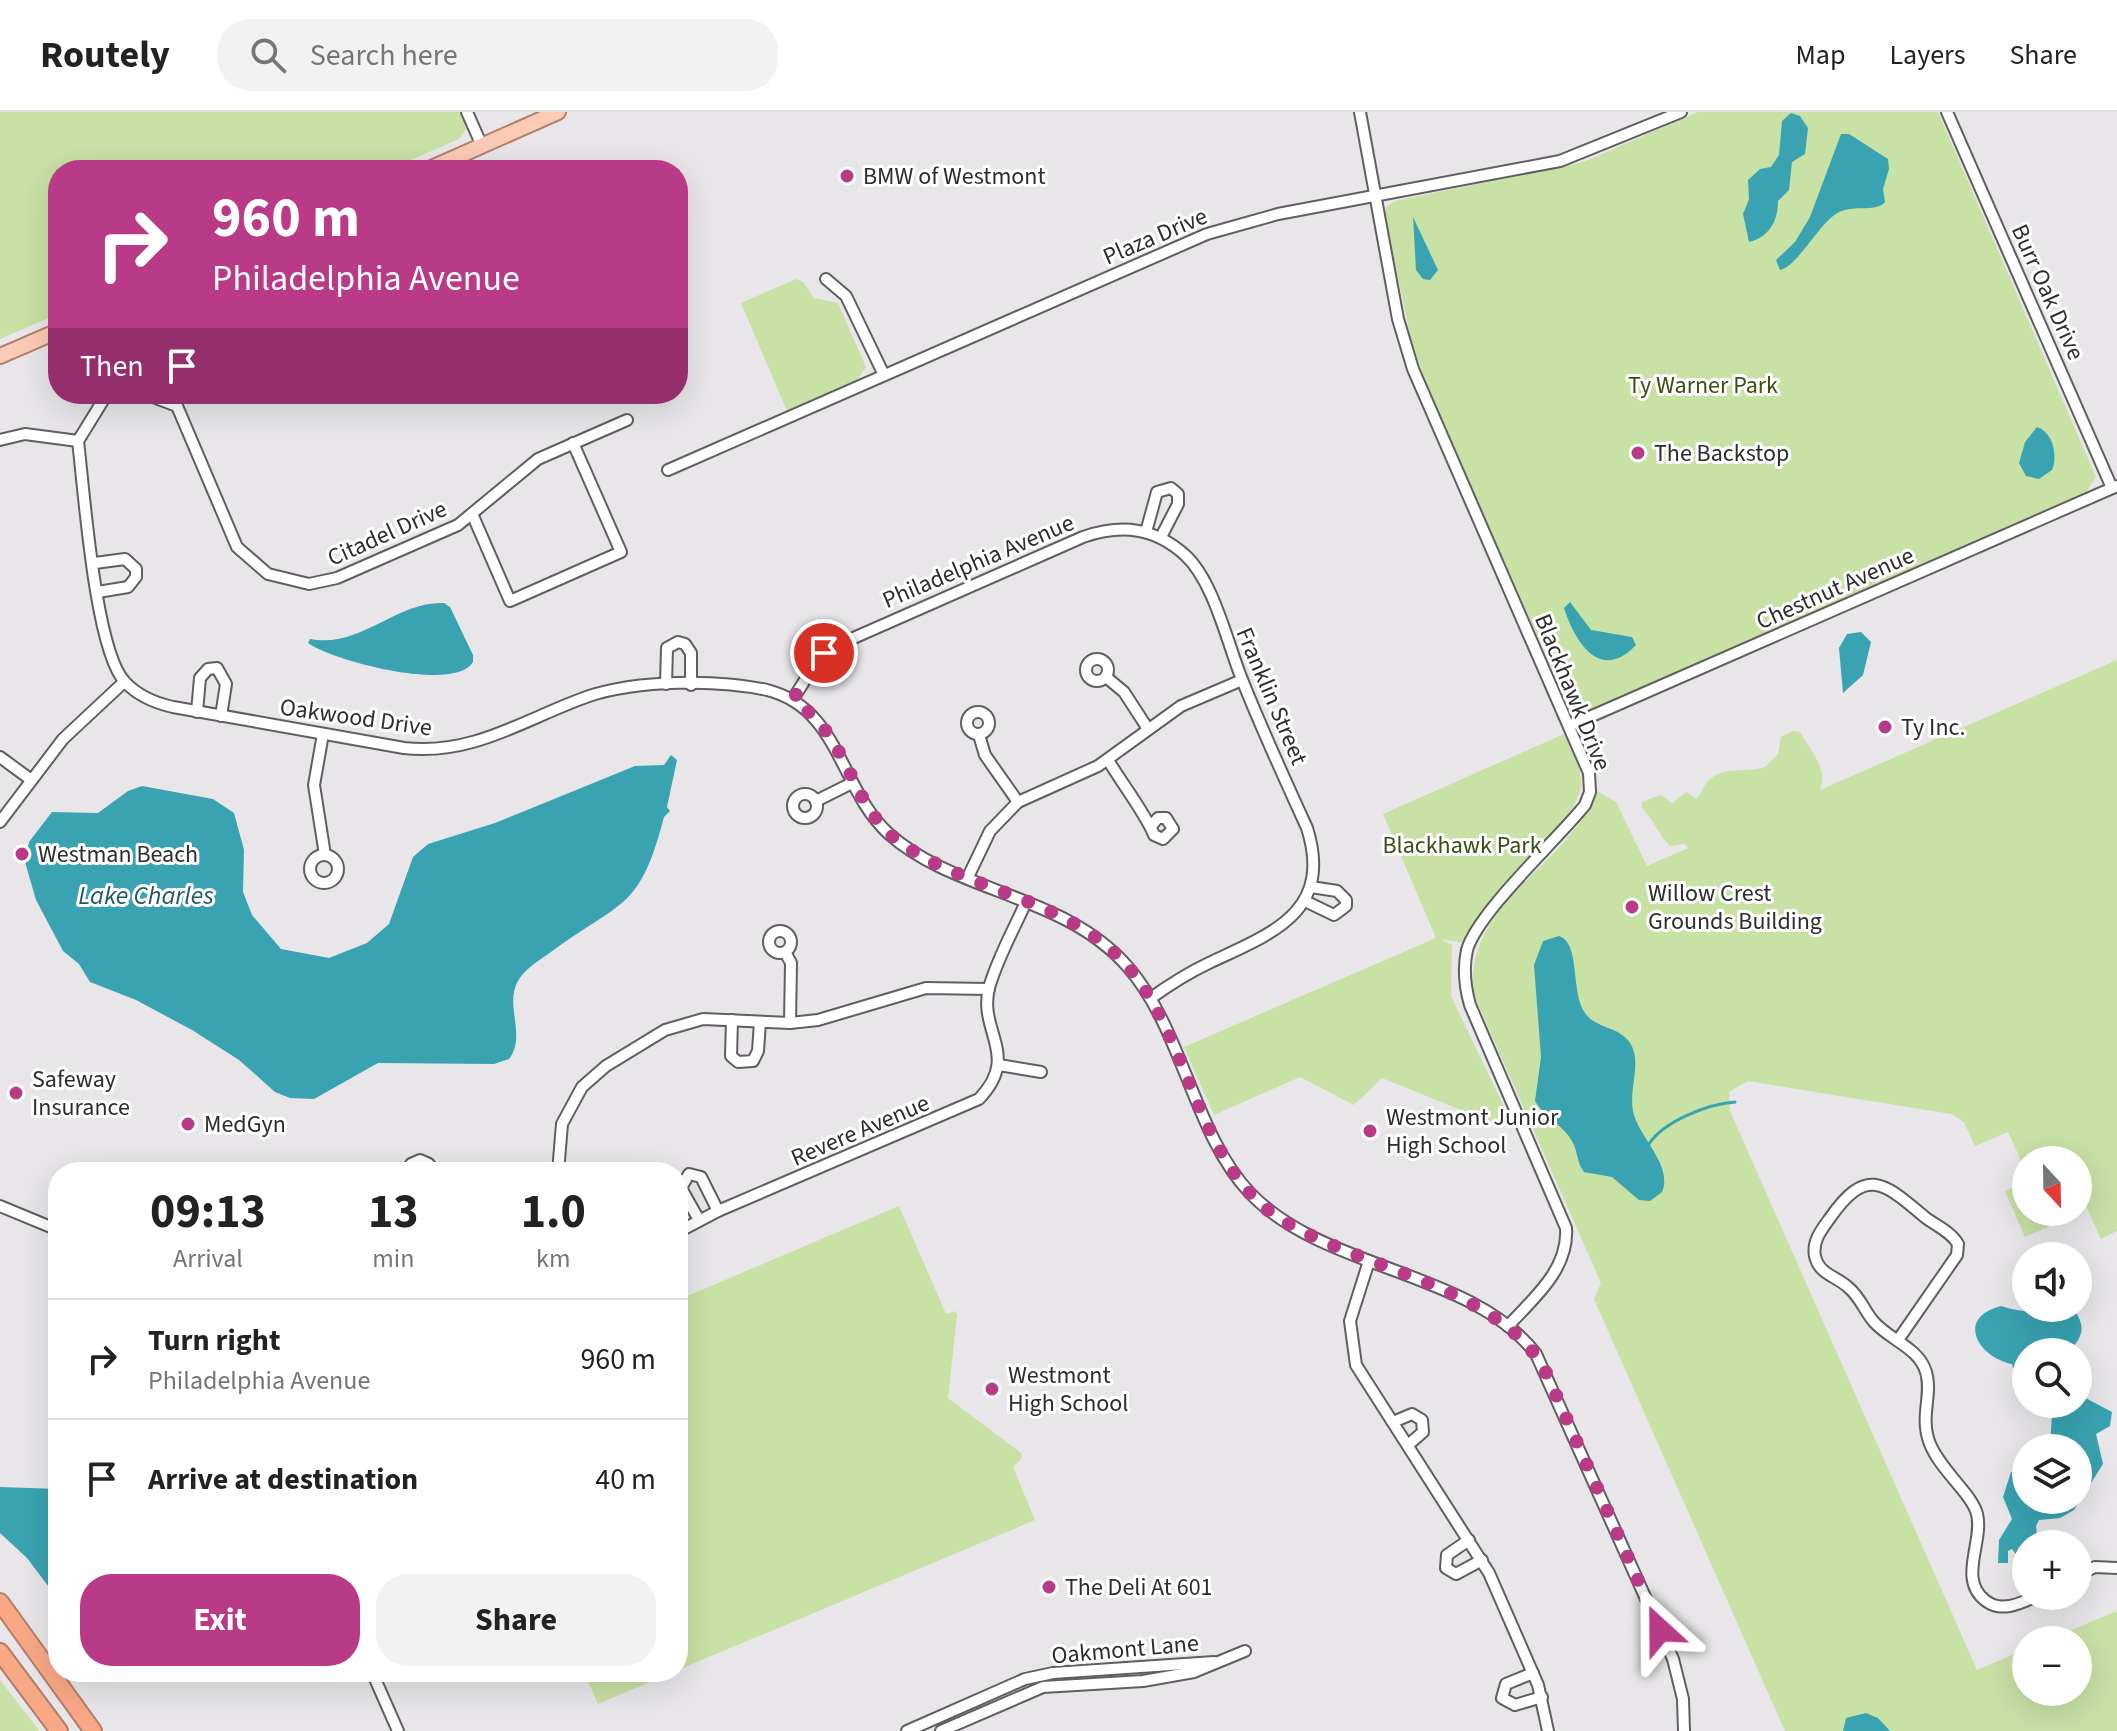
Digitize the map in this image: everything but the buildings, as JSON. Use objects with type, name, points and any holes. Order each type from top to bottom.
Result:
[{"type":"highway","points":[[0,1602],[48,1669]]},
{"type":"highway","points":[[0,1652],[59,1731]]},
{"type":"highway","points":[[58,1682],[93,1731]]},
{"type":"main road","points":[[450,160],[558,112]]},
{"type":"main road","points":[[0,356],[48,335]]},
{"type":"street","points":[[467,112],[482,146]]},
{"type":"street","name":"Blackhawk Drive","points":[[1360,112],[1398,319],[1413,369],[1589,773],[1588,798],[1481,923],[1466,957],[1470,1005],[1566,1228],[1565,1253],[1559,1267],[1508,1326]]},
{"type":"street","name":"Plaza Drive","points":[[668,470],[1207,234],[1257,219],[1560,161],[1681,112]]},
{"type":"street","name":"Burr Oak Drive","points":[[1947,112],[2114,487]]},
{"type":"street","points":[[826,279],[846,296],[884,375]]},
{"type":"street","points":[[0,822],[63,739],[124,682],[107,645],[78,441],[101,404]]},
{"type":"street","name":"Citadel Drive","points":[[172,404],[177,406],[237,547],[259,568],[278,579],[309,584],[330,581],[473,516],[538,459],[627,420]]},
{"type":"street","points":[[0,440],[25,434],[78,441]]},
{"type":"street","points":[[473,516],[510,601],[621,552],[573,443]]},
{"type":"street","name":"Chestnut Avenue","points":[[1569,726],[2114,487]]},
{"type":"street","points":[[1146,532],[1157,492],[1171,488],[1178,494],[1178,504],[1161,537]]},
{"type":"street","name":"Philadelphia Avenue","points":[[793,699],[817,661],[843,641],[1083,537],[1115,528],[1161,537]]},
{"type":"street","name":"Franklin Street","points":[[1161,537],[1185,555],[1201,575],[1242,680],[1307,828],[1312,849],[1311,887]]},
{"type":"street","points":[[95,563],[125,559],[136,569],[136,577],[128,587],[98,592]]},
{"type":"street","points":[[666,684],[667,648],[678,642],[685,644],[691,653],[691,685]]},
{"type":"street","points":[[197,712],[200,678],[208,669],[217,668],[226,684],[221,716]]},
{"type":"street","points":[[1106,677],[1124,692],[1148,729]]},
{"type":"street","points":[[968,877],[990,831],[1018,802],[1108,760],[1181,706],[1242,680]]},
{"type":"street","name":"Oakwood Drive","points":[[124,682],[155,703],[417,749],[459,747],[492,738],[592,695],[639,685],[754,688],[793,699],[826,730],[852,783],[888,833],[918,854],[1077,925],[1098,939],[1128,968],[1151,998],[1226,1160],[1242,1184],[1279,1218],[1369,1261],[1458,1298],[1508,1326],[1527,1343],[1544,1368],[1673,1659],[1683,1699],[1684,1731]]},
{"type":"street","points":[[323,734],[314,785],[325,855]]},
{"type":"street","points":[[979,735],[985,755],[1018,802]]},
{"type":"street","points":[[0,757],[30,779]]},
{"type":"street","points":[[1108,760],[1138,812],[1152,825]]},
{"type":"street","points":[[816,801],[852,783]]},
{"type":"street","points":[[1151,998],[1194,970],[1271,935],[1305,901],[1311,887],[1337,891],[1346,900],[1344,910],[1330,914],[1305,901]]},
{"type":"street","points":[[1026,902],[989,989],[999,1065],[1041,1072]]},
{"type":"street","points":[[785,952],[791,963],[790,1023]]},
{"type":"street","points":[[558,1162],[558,1139],[567,1109],[597,1072],[665,1030],[703,1019],[790,1023],[833,1017],[887,997],[926,988],[989,989]]},
{"type":"street","points":[[732,1020],[731,1056],[738,1062],[753,1061],[758,1051],[760,1022]]},
{"type":"street","name":"Revere Avenue","points":[[688,1226],[970,1105],[991,1085],[999,1065]]},
{"type":"street","points":[[688,1176],[701,1177],[718,1211]]},
{"type":"street","points":[[1898,1340],[1957,1255],[1958,1244],[1896,1191],[1868,1184],[1854,1189],[1843,1199],[1816,1239],[1815,1257],[1820,1269],[1851,1289],[1875,1323],[1917,1356],[1927,1374],[1924,1416],[1930,1445],[1944,1472],[1966,1495],[1976,1512],[1972,1577],[1976,1591],[1990,1604],[2003,1607],[2012,1604]]},
{"type":"street","points":[[688,1200],[699,1220]]},
{"type":"street","points":[[0,1206],[48,1226]]},
{"type":"street","points":[[1369,1261],[1352,1308],[1349,1337],[1356,1365],[1482,1560],[1533,1673],[1542,1697],[1548,1731]]},
{"type":"street","points":[[1393,1422],[1412,1414],[1422,1420],[1423,1432],[1408,1445]]},
{"type":"street","points":[[1469,1540],[1447,1555],[1446,1568],[1456,1574],[1482,1560]]},
{"type":"street","points":[[2092,1568],[2117,1568]]},
{"type":"street","name":"Oakmont Lane","points":[[941,1731],[1043,1687],[1143,1681],[1194,1672],[1245,1651]]},
{"type":"street","name":"Oakmont Lane","points":[[907,1731],[1025,1679],[1053,1673],[1214,1662]]},
{"type":"street","points":[[1533,1673],[1506,1684],[1502,1698],[1515,1705],[1542,1697]]},
{"type":"street","points":[[376,1682],[398,1731]]},
{"type":"green space","points":[[0,112],[460,112],[467,128],[459,139],[411,160],[48,160],[48,318],[0,339]]},
{"type":"green space","name":"Ty Warner Park","points":[[1698,112],[1938,112],[2096,477],[2086,492],[1588,711],[1574,709],[1568,704],[1428,390],[1411,339],[1385,216],[1386,207],[1395,201],[1584,162]]},
{"type":"green space","points":[[796,279],[803,282],[814,298],[838,303],[866,367],[857,380],[787,411],[741,303]]},
{"type":"green space","points":[[2117,660],[2117,1231],[2101,1239],[2092,1219],[2092,1146],[2014,1146],[2008,1132],[1975,1146],[1964,1122],[1951,1114],[1748,1081],[1729,1092],[1730,1111],[1977,1670],[2012,1655],[2012,1706],[2092,1706],[2092,1626],[2081,1626],[2117,1611],[2117,1731],[1785,1731],[1594,1299],[1601,1283],[1473,993],[1475,961],[1485,933],[1501,909],[1583,818],[1597,791],[1616,802],[1647,866],[1688,848],[1685,844],[1670,846],[1642,808],[1642,802],[1661,795],[1672,803],[1686,792],[1696,799],[1707,782],[1720,773],[1765,767],[1778,754],[1781,737],[1793,731],[1800,732],[1818,761],[1822,775],[1820,790]]},
{"type":"green space","name":"Blackhawk Park","points":[[1564,734],[1580,773],[1581,786],[1576,801],[1464,943],[1440,939],[1452,945],[1451,996],[1508,1115],[1498,1125],[1382,1078],[1354,1105],[1300,1077],[1214,1115],[1184,1047],[1436,938],[1383,814]]},
{"type":"green space","points":[[2012,1188],[2012,1207],[2005,1191]]},
{"type":"green space","points":[[899,1206],[946,1314],[955,1311],[957,1315],[948,1398],[1021,1453],[1022,1458],[1013,1467],[1035,1520],[688,1666],[688,1296]]},
{"type":"green space","points":[[2020,1226],[2048,1227],[2025,1237]]},
{"type":"green space","points":[[0,1680],[38,1729],[39,1731],[0,1731]]},
{"type":"green space","points":[[588,1682],[650,1682],[598,1704]]},
{"type":"water","points":[[1791,113],[1800,116],[1808,128],[1805,154],[1792,162],[1789,190],[1778,201],[1771,227],[1749,242],[1743,214],[1749,199],[1748,180],[1760,169],[1771,167],[1779,155],[1782,121]]},
{"type":"water","points":[[1841,134],[1849,134],[1888,159],[1889,169],[1883,189],[1885,202],[1833,216],[1793,262],[1780,270],[1776,260],[1795,242],[1810,217]]},
{"type":"water","points":[[1413,217],[1438,270],[1430,280],[1423,279],[1416,270]]},
{"type":"water","points":[[2037,427],[2050,439],[2054,458],[2052,470],[2039,479],[2026,476],[2019,463],[2025,442]]},
{"type":"water","points":[[1570,602],[1591,630],[1632,637],[1636,645],[1623,656],[1611,660],[1591,654],[1582,645],[1569,621],[1564,608]]},
{"type":"water","points":[[444,603],[450,607],[473,655],[473,662],[462,671],[443,675],[393,671],[342,658],[308,643],[310,639],[345,637],[410,609]]},
{"type":"water","points":[[1861,632],[1871,642],[1863,675],[1843,693],[1839,648],[1847,634]]},
{"type":"water","name":"Lake Charles","points":[[671,755],[677,760],[667,807],[670,811],[664,817],[647,869],[627,898],[521,976],[514,990],[516,1040],[509,1059],[494,1064],[378,1063],[314,1099],[290,1098],[275,1092],[239,1060],[192,1030],[136,1000],[90,982],[79,964],[63,951],[36,900],[25,862],[29,842],[52,812],[98,813],[128,791],[142,786],[213,799],[234,813],[244,850],[243,892],[252,915],[281,949],[329,958],[367,943],[389,924],[413,857],[428,844],[495,823],[635,766],[664,765]]},
{"type":"water","points":[[1559,936],[1566,940],[1570,948],[1580,1004],[1585,1013],[1595,1022],[1625,1037],[1634,1051],[1634,1115],[1663,1172],[1662,1192],[1650,1201],[1639,1200],[1612,1177],[1584,1172],[1568,1135],[1535,1101],[1541,1057],[1534,965],[1543,941]]},
{"type":"water","points":[[2001,1306],[2012,1309],[2012,1322],[2080,1322],[2080,1336],[2012,1338],[2012,1364],[1989,1354],[1976,1337],[1975,1328],[1987,1312]]},
{"type":"water","points":[[2092,1401],[2112,1412],[2110,1426],[2096,1434],[2103,1464],[2092,1481],[2092,1434],[2051,1434],[2052,1418],[2092,1418]]},
{"type":"water","points":[[2011,1472],[2012,1514],[2067,1514],[2060,1518],[2039,1520],[2036,1530],[2012,1530],[2008,1563],[1998,1563],[1999,1540],[2012,1519],[2003,1497]]},
{"type":"water","points":[[0,1487],[48,1489],[48,1586],[27,1558],[0,1533]]},
{"type":"water","points":[[1866,1713],[1878,1718],[1890,1731],[1843,1731],[1846,1718]]},
{"type":"waterway","points":[[1649,1144],[1665,1128],[1688,1115],[1735,1102]]},
{"type":"place","name":"BMW of Westmont","points":[[847,176]]},
{"type":"place","name":"The Backstop","points":[[1638,453]]},
{"type":"place","name":"Ty Inc.","points":[[1885,727]]},
{"type":"place","name":"Westman Beach","points":[[22,854]]},
{"type":"place","name":"Willow Crest Grounds Building","points":[[1632,907]]},
{"type":"place","name":"Safeway Insurance","points":[[16,1093]]},
{"type":"place","name":"MedGyn","points":[[188,1124]]},
{"type":"place","name":"Westmont Junior High School","points":[[1370,1131]]},
{"type":"place","name":"Westmont High School","points":[[992,1389]]},
{"type":"place","name":"The Deli At 601","points":[[1049,1587]]},
{"type":"route","points":[[824,653],[793,699],[826,730],[852,783],[877,821],[904,846],[918,854],[1077,925],[1112,950],[1151,998],[1226,1160],[1250,1193],[1279,1218],[1306,1232],[1480,1308],[1527,1343],[1544,1368],[1660,1630]]}]
